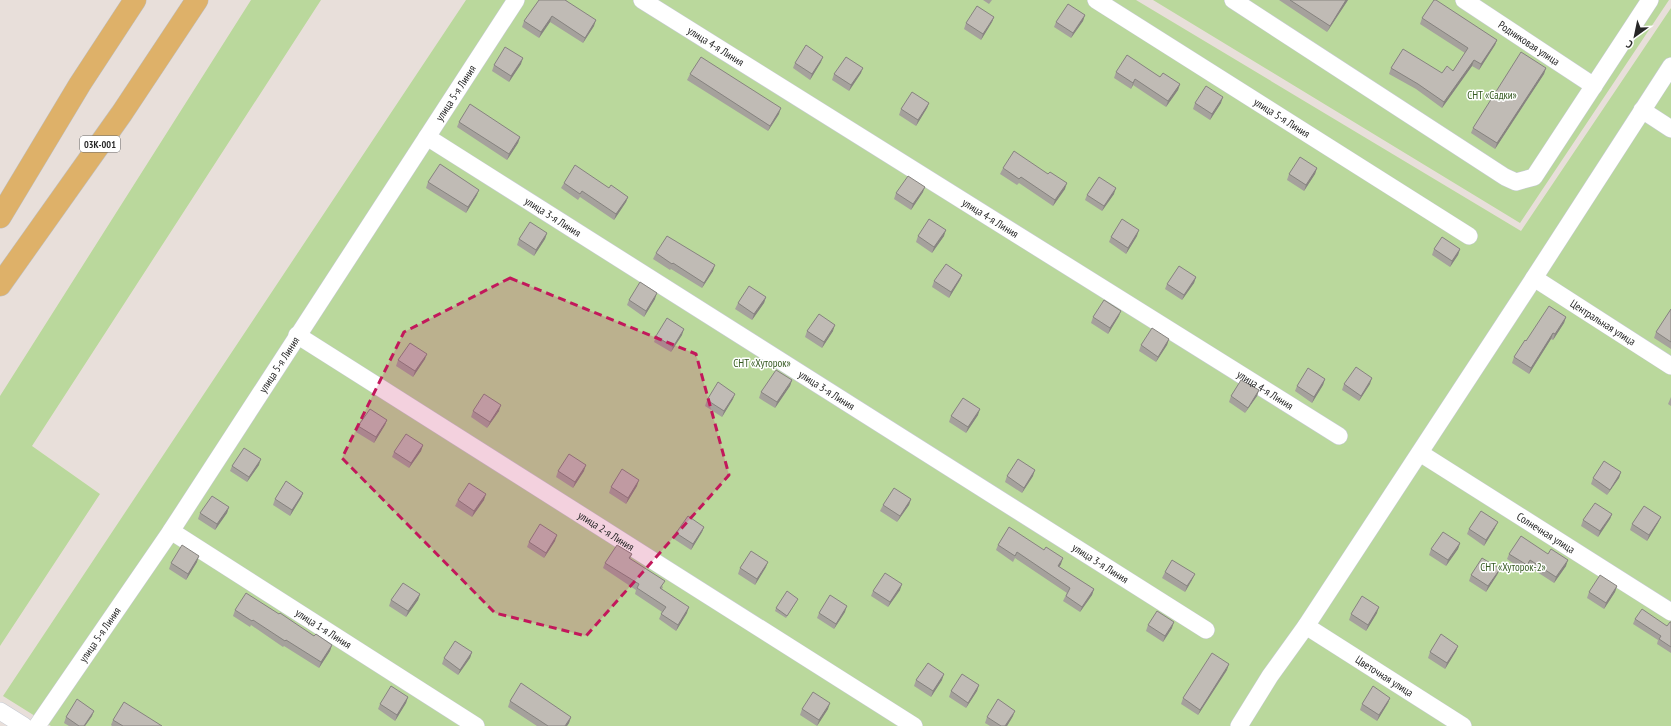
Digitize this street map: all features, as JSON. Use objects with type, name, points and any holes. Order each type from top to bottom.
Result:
[{"type":"main road","points":[[0,217],[80,84],[135,0]]},
{"type":"main road","name":"03К-001","points":[[0,285],[122,114],[197,0]]},
{"type":"street","name":"улица 5-я Линия","points":[[38,726],[171,531],[516,0]]},
{"type":"street","name":"улица 4-я Линия","points":[[642,0],[1339,436]]},
{"type":"street","name":"улица 5-я Линия","points":[[1096,0],[1469,236]]},
{"type":"street","points":[[1234,0],[1505,177],[1516,182],[1534,177],[1650,0]]},
{"type":"street","name":"Родниковая улица","points":[[1464,0],[1594,86]]},
{"type":"street","points":[[1238,726],[1420,453],[1671,66]]},
{"type":"street","points":[[1642,110],[1671,129]]},
{"type":"street","name":"улица 3-я Линия","points":[[427,137],[1206,630]]},
{"type":"street","name":"Центральная улица","points":[[1534,278],[1671,366]]},
{"type":"street","name":"улица 2-я Линия","points":[[297,335],[914,726]]},
{"type":"street","name":"Солнечная улица","points":[[1420,453],[1671,612]]},
{"type":"street","name":"улица 1-я Линия","points":[[171,531],[476,726]]},
{"type":"street","name":"Цветочная улица","points":[[1306,626],[1463,726]]},
{"type":"street","points":[[0,711],[24,726]]},
{"type":"highlighted area","points":[[510,278],[696,354],[729,475],[586,636],[495,613],[342,458],[404,332]]},
{"type":"green space","points":[[251,0],[321,0],[32,446],[100,494],[0,646],[0,396]]},
{"type":"green space","name":"СНТ «Хуторок»","points":[[466,0],[1136,0],[1521,231],[1671,8],[1671,726],[51,726],[3,696]]},
{"type":"green space","name":"СНТ «Садки»","points":[[1153,0],[1669,0],[1520,223]]},
{"type":"building","points":[[539,0],[565,0],[596,20],[585,38],[552,16],[541,32],[524,21]]},
{"type":"building","points":[[1290,0],[1346,0],[1330,26]]},
{"type":"building","points":[[1434,0],[1497,40],[1481,64],[1474,60],[1444,102],[1391,68],[1403,49],[1442,73],[1447,66],[1453,71],[1468,48],[1422,18]]},
{"type":"building","points":[[1068,4],[1085,15],[1073,33],[1056,22]]},
{"type":"building","points":[[977,6],[994,17],[983,34],[966,23]]},
{"type":"building","points":[[806,45],[823,57],[812,74],[795,63]]},
{"type":"building","points":[[505,47],[523,58],[511,76],[494,65]]},
{"type":"building","points":[[1521,52],[1546,68],[1497,143],[1473,128]]},
{"type":"building","points":[[1127,55],[1160,77],[1163,73],[1180,84],[1168,101],[1135,79],[1133,83],[1116,72]]},
{"type":"building","points":[[701,57],[781,108],[770,126],[690,74]]},
{"type":"building","points":[[846,57],[863,68],[851,85],[834,74]]},
{"type":"building","points":[[1206,86],[1223,97],[1212,114],[1195,103]]},
{"type":"building","points":[[912,92],[929,103],[918,120],[901,109]]},
{"type":"building","points":[[470,104],[520,137],[509,154],[459,122]]},
{"type":"building","points":[[1014,151],[1048,174],[1050,172],[1067,183],[1055,200],[1021,177],[1019,179],[1003,168]]},
{"type":"building","points":[[1300,157],[1317,168],[1306,185],[1289,174]]},
{"type":"building","points":[[440,164],[479,190],[468,207],[428,182]]},
{"type":"building","points":[[575,165],[609,188],[611,185],[628,197],[616,214],[582,191],[580,194],[564,183]]},
{"type":"building","points":[[908,176],[925,187],[913,204],[896,193]]},
{"type":"building","points":[[1099,177],[1116,188],[1104,206],[1087,195]]},
{"type":"building","points":[[929,219],[946,230],[934,247],[918,236]]},
{"type":"building","points":[[1122,219],[1139,230],[1128,248],[1111,237]]},
{"type":"building","points":[[530,222],[547,233],[536,250],[519,239]]},
{"type":"building","points":[[667,236],[715,265],[704,283],[656,253]]},
{"type":"building","points":[[1442,237],[1460,249],[1452,261],[1434,249]]},
{"type":"building","points":[[946,264],[962,275],[951,292],[934,281]]},
{"type":"building","points":[[1179,266],[1196,277],[1184,295],[1167,284]]},
{"type":"building","points":[[640,282],[657,293],[646,311],[629,300]]},
{"type":"building","points":[[749,286],[766,297],[754,314],[738,303]]},
{"type":"building","points":[[1104,300],[1121,311],[1110,328],[1093,317]]},
{"type":"building","points":[[1549,306],[1566,317],[1555,334],[1553,333],[1531,368],[1514,357]]},
{"type":"building","points":[[1671,309],[1671,342],[1656,332]]},
{"type":"building","points":[[819,314],[835,325],[824,342],[807,331]]},
{"type":"building","points":[[667,318],[684,329],[673,347],[656,336]]},
{"type":"building","points":[[1152,328],[1169,339],[1158,357],[1141,345]]},
{"type":"building","points":[[410,343],[427,354],[415,371],[398,360]]},
{"type":"building","points":[[1356,367],[1372,378],[1361,396],[1344,384]]},
{"type":"building","points":[[1308,368],[1325,379],[1314,397],[1297,386]]},
{"type":"building","points":[[776,370],[792,380],[777,402],[761,392]]},
{"type":"building","points":[[1241,380],[1259,390],[1248,408],[1231,396]]},
{"type":"building","points":[[718,382],[735,394],[724,411],[707,400]]},
{"type":"building","points":[[484,394],[501,405],[490,422],[473,411]]},
{"type":"building","points":[[963,398],[980,409],[968,427],[951,416]]},
{"type":"building","points":[[370,409],[387,420],[376,437],[358,426]]},
{"type":"building","points":[[406,434],[423,445],[411,463],[394,452]]},
{"type":"building","points":[[244,448],[261,459],[249,477],[232,466]]},
{"type":"building","points":[[569,454],[586,465],[575,482],[558,471]]},
{"type":"building","points":[[1018,459],[1035,470],[1024,488],[1007,476]]},
{"type":"building","points":[[1604,461],[1621,472],[1610,490],[1593,478]]},
{"type":"building","points":[[622,469],[639,480],[628,498],[611,487]]},
{"type":"building","points":[[286,481],[303,493],[292,510],[275,499]]},
{"type":"building","points":[[469,483],[486,494],[474,511],[458,500]]},
{"type":"building","points":[[894,488],[911,499],[900,516],[883,505]]},
{"type":"building","points":[[212,496],[229,507],[217,524],[200,513]]},
{"type":"building","points":[[1595,503],[1612,514],[1600,531],[1583,520]]},
{"type":"building","points":[[1644,506],[1661,517],[1649,535],[1632,524]]},
{"type":"building","points":[[1481,511],[1498,522],[1486,540],[1469,529]]},
{"type":"building","points":[[688,516],[704,527],[693,544],[676,533]]},
{"type":"building","points":[[540,524],[557,535],[546,553],[529,542]]},
{"type":"building","points":[[1009,527],[1044,550],[1046,547],[1063,558],[1058,566],[1094,589],[1082,607],[1066,596],[1070,588],[1017,552],[1015,556],[998,545]]},
{"type":"building","points":[[1443,532],[1460,543],[1448,560],[1431,549]]},
{"type":"building","points":[[1521,536],[1548,554],[1551,549],[1568,560],[1556,577],[1530,560],[1527,565],[1509,554]]},
{"type":"building","points":[[182,545],[199,556],[188,574],[171,563]]},
{"type":"building","points":[[617,545],[632,554],[629,558],[665,581],[660,588],[689,607],[678,625],[661,614],[666,607],[637,588],[639,584],[605,563]]},
{"type":"building","points":[[751,551],[768,562],[757,579],[740,568]]},
{"type":"building","points":[[1482,558],[1500,569],[1488,586],[1471,575]]},
{"type":"building","points":[[1172,560],[1195,574],[1187,586],[1165,572]]},
{"type":"building","points":[[885,573],[902,584],[890,602],[873,591]]},
{"type":"building","points":[[1600,575],[1617,586],[1606,603],[1589,592]]},
{"type":"building","points":[[403,583],[420,594],[408,611],[391,600]]},
{"type":"building","points":[[787,591],[798,599],[787,616],[776,608]]},
{"type":"building","points":[[246,593],[279,614],[280,613],[314,636],[316,634],[332,645],[321,662],[235,610]]},
{"type":"building","points":[[830,595],[847,606],[836,624],[819,613]]},
{"type":"building","points":[[1362,596],[1379,607],[1368,625],[1351,614]]},
{"type":"building","points":[[1642,609],[1667,626],[1671,622],[1671,647],[1659,639],[1661,636],[1635,619]]},
{"type":"building","points":[[1157,611],[1174,622],[1165,636],[1148,625]]},
{"type":"building","points":[[1441,634],[1458,646],[1447,663],[1430,652]]},
{"type":"building","points":[[455,641],[472,652],[460,670],[444,658]]},
{"type":"building","points":[[1212,653],[1229,664],[1200,710],[1183,698]]},
{"type":"building","points":[[928,663],[944,674],[933,691],[916,680]]},
{"type":"building","points":[[962,674],[979,685],[968,703],[951,691]]},
{"type":"building","points":[[521,683],[571,717],[565,726],[548,726],[510,701]]},
{"type":"building","points":[[391,686],[408,697],[397,715],[380,704]]},
{"type":"building","points":[[1373,686],[1390,698],[1379,715],[1362,704]]},
{"type":"building","points":[[813,692],[830,703],[819,720],[802,709]]},
{"type":"building","points":[[77,699],[94,711],[84,726],[79,726],[66,717]]},
{"type":"building","points":[[998,699],[1015,711],[1005,726],[1001,726],[987,717]]},
{"type":"building","points":[[124,702],[162,726],[123,726],[113,720]]},
{"type":"park label","name":"СНТ «Хуторок-2»","points":[[1513,567]]}]
